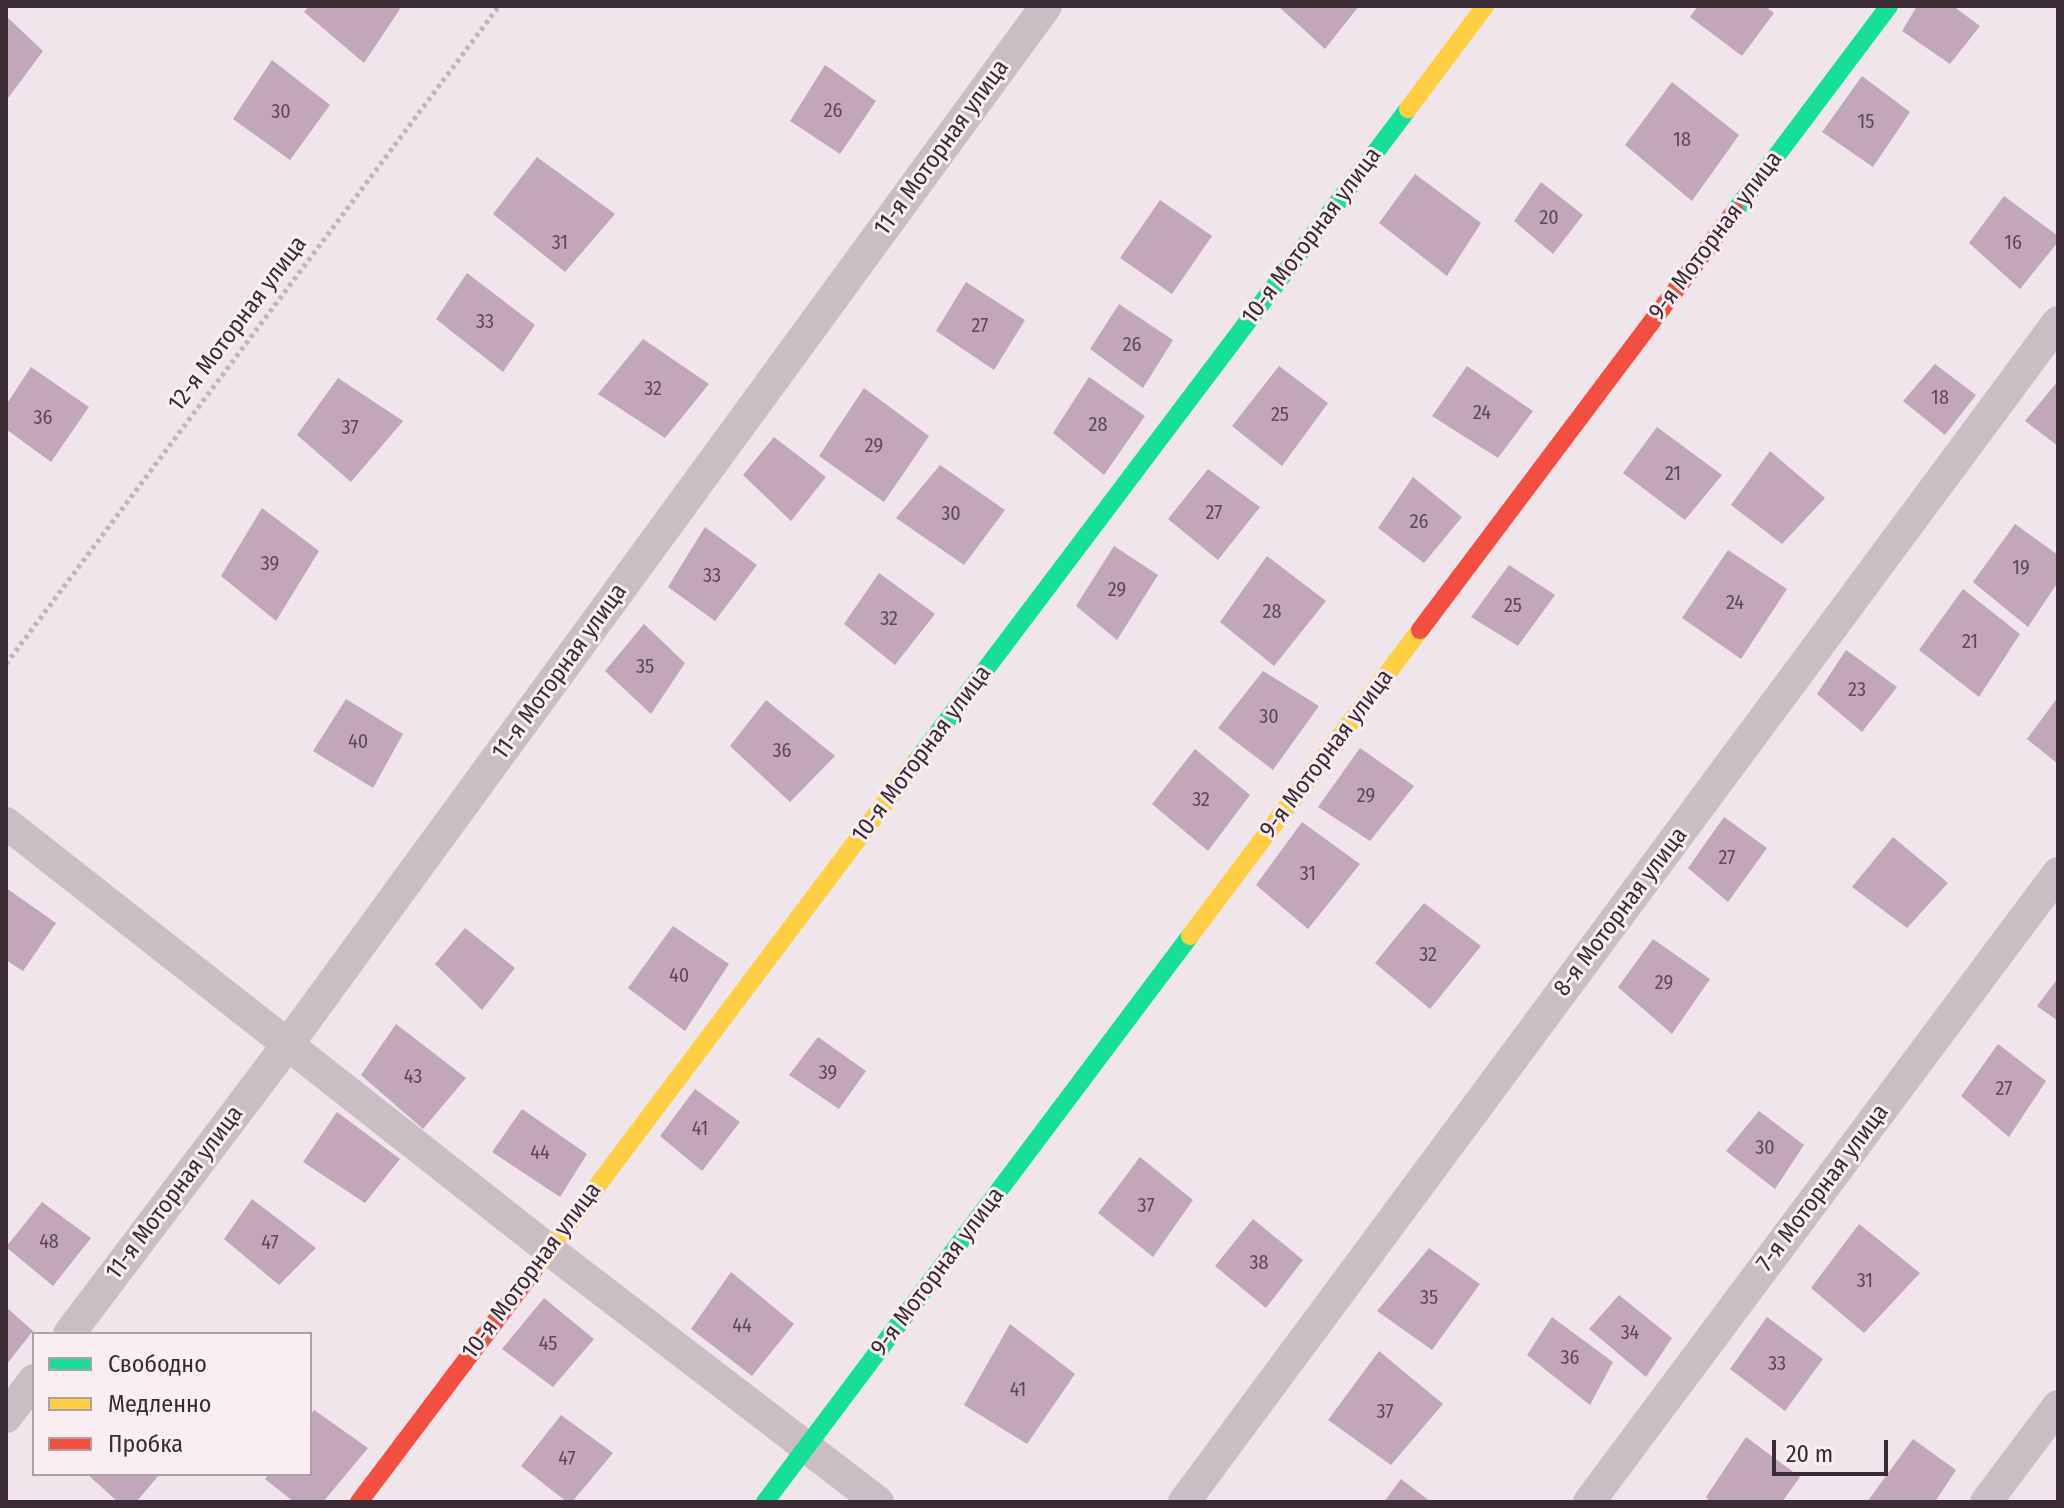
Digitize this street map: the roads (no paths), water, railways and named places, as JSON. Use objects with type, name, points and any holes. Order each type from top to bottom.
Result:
[{"type":"street","name":"11-я Моторная улица","points":[[71,1332],[288,1044],[1046,6]]},
{"type":"street","name":"10-я Моторная улица","points":[[359,1502],[1485,6]]},
{"type":"street","name":"9-я Моторная улица","points":[[765,1502],[1889,6]]},
{"type":"street","name":"8-я Моторная улица","points":[[1184,1502],[2058,322]]},
{"type":"street","points":[[6,823],[548,1249],[878,1502]]},
{"type":"street","name":"7-я Моторная улица","points":[[1589,1502],[2058,873]]},
{"type":"street","points":[[6,1417],[32,1383]]},
{"type":"street","points":[[1986,1502],[2058,1406]]}]
